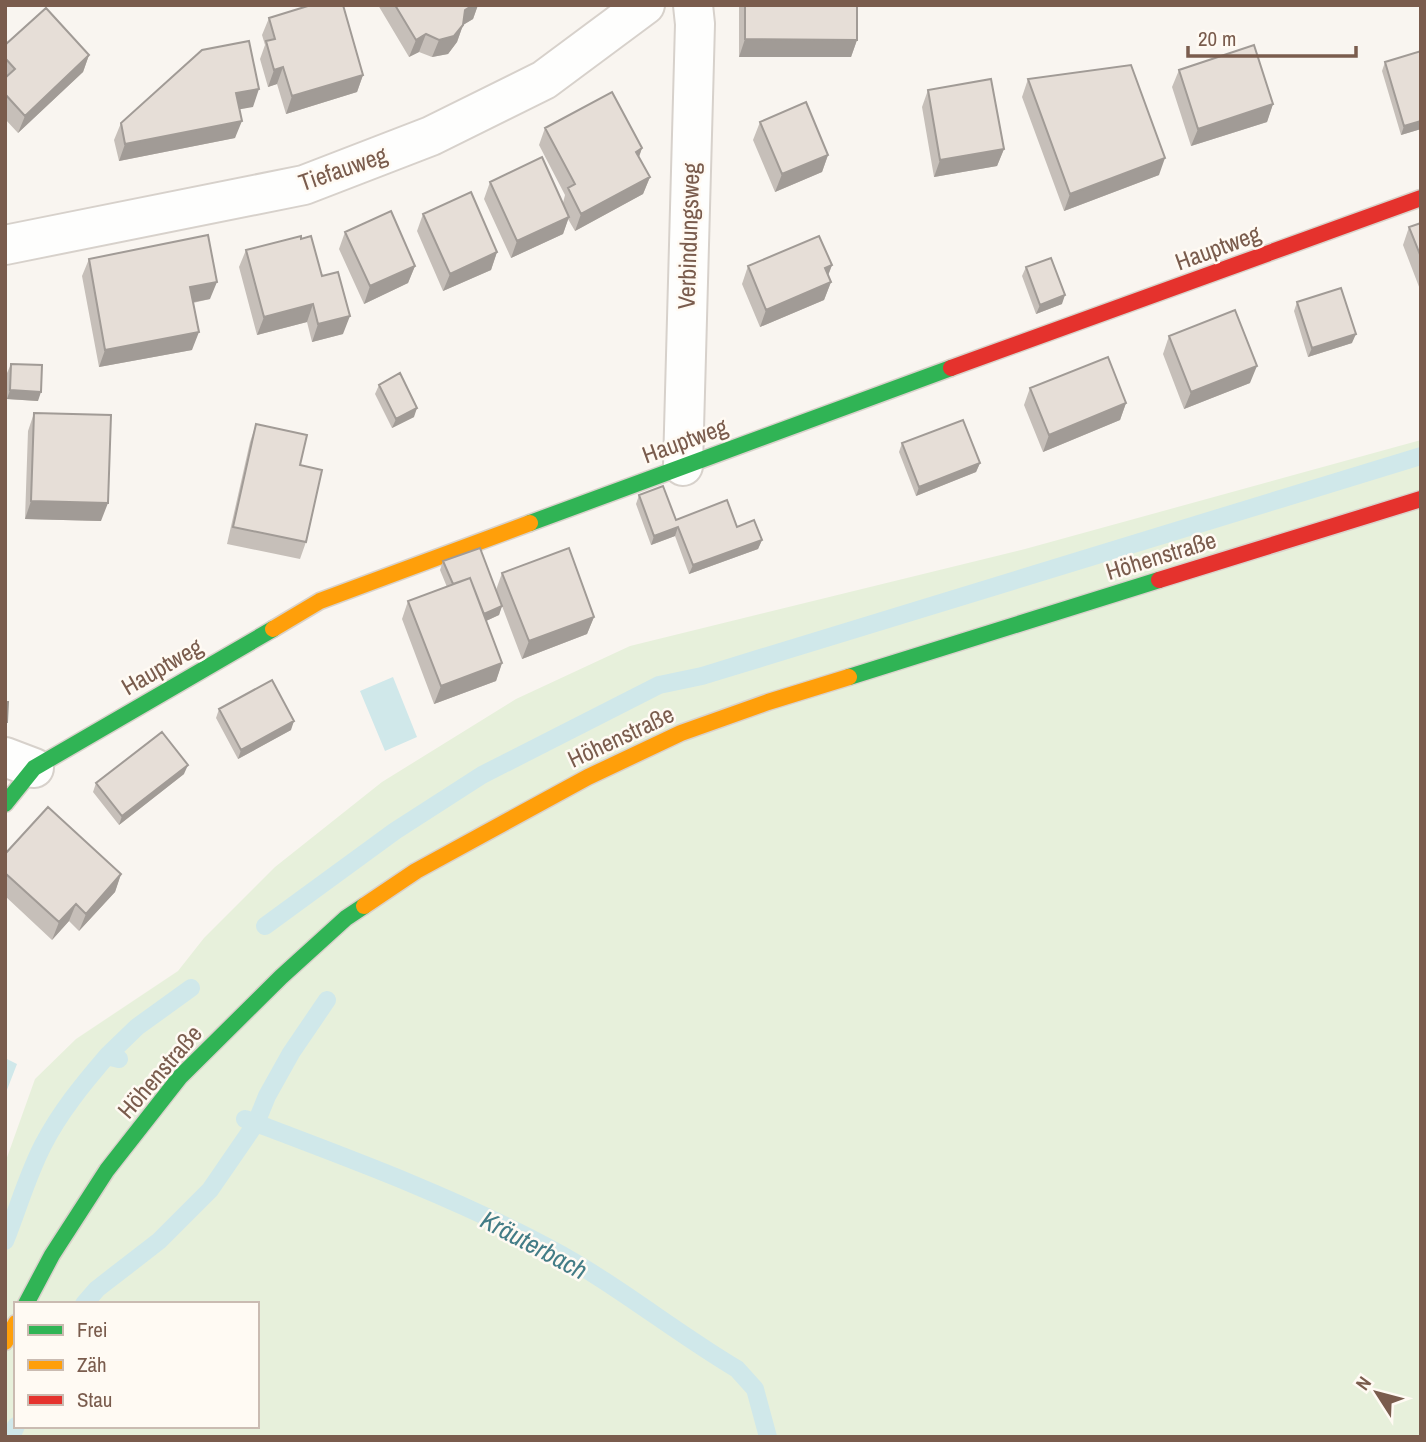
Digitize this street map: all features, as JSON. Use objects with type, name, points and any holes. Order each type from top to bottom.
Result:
[{"type":"street","name":"Tiefauweg","points":[[5,245],[304,185],[431,136],[544,80],[645,5]]},
{"type":"street","name":"Verbindungsweg","points":[[683,467],[695,24],[693,5]]},
{"type":"street","name":"Hauptweg","points":[[5,804],[20,762],[320,601],[1421,198]]},
{"type":"street","name":"Höhenstraße","points":[[27,1302],[52,1255],[107,1170],[180,1077],[281,977],[346,918],[416,871],[577,783],[681,733],[768,702],[1421,499]]},
{"type":"street","points":[[5,1342],[14,1326]]},
{"type":"green space","points":[[1421,440],[1421,1437],[5,1437],[5,1163],[35,1079],[76,1039],[178,971],[204,938],[275,867],[382,782],[516,699],[630,646],[1025,549]]},
{"type":"water","points":[[393,677],[417,737],[385,751],[360,691]]},
{"type":"water","points":[[5,1058],[17,1064],[5,1095]]},
{"type":"building","points":[[311,5],[343,5],[363,75],[292,96],[283,67],[274,70],[266,41],[275,39],[269,18]]},
{"type":"building","points":[[395,5],[473,5],[465,10],[463,25],[454,36],[439,40],[426,34],[416,40]]},
{"type":"building","points":[[745,5],[857,5],[857,40],[745,39]]},
{"type":"building","points":[[46,8],[89,55],[25,116],[5,94],[5,78],[15,69],[5,58],[5,45]]},
{"type":"building","points":[[249,41],[259,89],[236,93],[242,121],[125,144],[121,123],[202,50]]},
{"type":"building","points":[[1254,45],[1273,104],[1198,129],[1179,70]]},
{"type":"building","points":[[1421,51],[1421,121],[1404,126],[1385,62]]},
{"type":"building","points":[[1131,65],[1165,158],[1070,194],[1028,79]]},
{"type":"building","points":[[991,79],[1004,149],[940,160],[928,90]]},
{"type":"building","points":[[612,92],[642,148],[636,152],[650,177],[581,214],[568,188],[575,184],[545,128]]},
{"type":"building","points":[[806,102],[828,155],[782,174],[760,122]]},
{"type":"building","points":[[542,157],[569,217],[517,241],[490,182]]},
{"type":"building","points":[[471,192],[497,252],[450,274],[423,214]]},
{"type":"building","points":[[391,211],[415,266],[370,286],[345,232]]},
{"type":"building","points":[[1421,223],[1421,257],[1409,227]]},
{"type":"building","points":[[208,235],[217,282],[190,287],[199,332],[105,350],[89,259]]},
{"type":"building","points":[[301,236],[301,239],[311,236],[322,276],[338,272],[350,316],[318,324],[313,304],[264,317],[246,250]]},
{"type":"building","points":[[819,236],[832,265],[825,268],[831,282],[766,310],[748,266]]},
{"type":"building","points":[[1051,258],[1065,295],[1040,305],[1026,267]]},
{"type":"building","points":[[1341,288],[1356,334],[1312,348],[1297,302]]},
{"type":"building","points":[[1235,310],[1257,366],[1191,392],[1169,336]]},
{"type":"building","points":[[1108,357],[1126,403],[1049,435],[1030,388]]},
{"type":"building","points":[[11,364],[42,365],[41,392],[10,390]]},
{"type":"building","points":[[400,373],[417,408],[396,419],[379,385]]},
{"type":"building","points":[[34,413],[111,415],[108,503],[31,501]]},
{"type":"building","points":[[963,420],[980,463],[919,487],[902,443]]},
{"type":"building","points":[[256,424],[307,435],[300,465],[322,470],[306,542],[233,527]]},
{"type":"building","points":[[663,486],[676,520],[727,500],[737,527],[754,520],[762,540],[693,565],[678,527],[654,536],[639,495]]},
{"type":"building","points":[[480,548],[502,606],[484,614],[470,578],[453,584],[443,561]]},
{"type":"building","points":[[569,548],[594,617],[529,641],[502,573]]},
{"type":"building","points":[[470,578],[502,663],[441,686],[408,601]]},
{"type":"building","points":[[272,680],[294,721],[241,750],[219,709]]},
{"type":"building","points":[[5,702],[8,702],[7,722],[5,722]]},
{"type":"building","points":[[162,732],[188,765],[122,816],[96,783]]},
{"type":"building","points":[[48,807],[121,874],[86,914],[76,904],[59,922],[5,873],[5,854]]},
{"type":"waterway","points":[[265,926],[395,831],[482,775],[659,685],[702,676],[1421,456]]},
{"type":"waterway","points":[[107,1056],[137,1027],[191,988]]},
{"type":"waterway","points":[[86,1302],[97,1289],[159,1241],[210,1190],[256,1123],[267,1096],[291,1053],[327,1000]]},
{"type":"waterway","points":[[5,1241],[32,1169],[57,1121],[107,1056],[119,1059]]},
{"type":"waterway","name":"Kräuterbach","points":[[245,1119],[361,1163],[475,1211],[573,1262],[737,1369],[755,1389],[768,1437]]},
{"type":"waterway","points":[[11,1437],[15,1428]]},
{"type":"traffic: fast","points":[[530,523],[951,368]]},
{"type":"traffic: fast","points":[[849,677],[1159,580]]},
{"type":"traffic: fast","points":[[5,804],[34,768],[273,629]]},
{"type":"traffic: fast","points":[[27,1302],[52,1255],[107,1170],[180,1077],[281,977],[346,918],[364,906]]},
{"type":"traffic: slow","points":[[273,629],[320,601],[530,523]]},
{"type":"traffic: slow","points":[[364,906],[416,871],[588,777],[681,733],[849,677]]},
{"type":"traffic: slow","points":[[5,1342],[14,1326]]},
{"type":"traffic: jam","points":[[951,368],[1421,198]]},
{"type":"traffic: jam","points":[[1159,580],[1421,499]]}]
